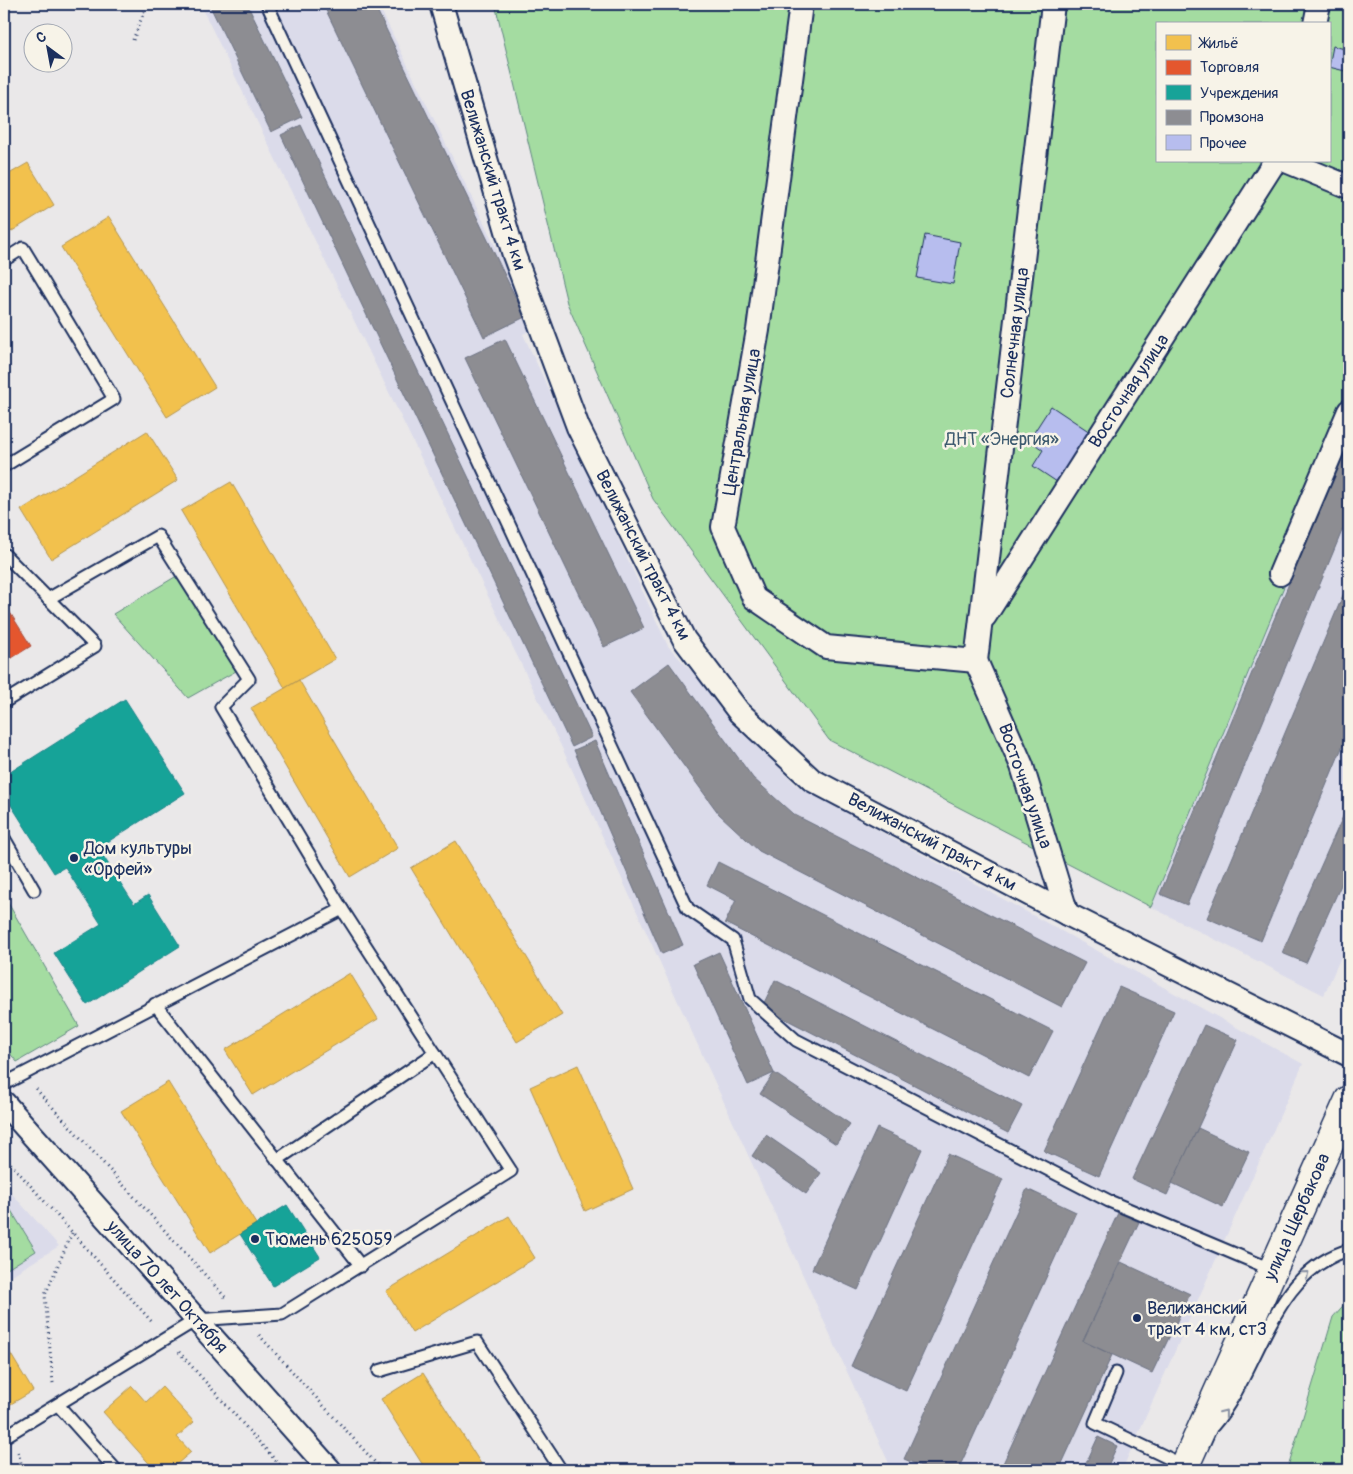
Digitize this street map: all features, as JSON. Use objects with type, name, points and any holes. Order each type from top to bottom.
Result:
[{"type":"main road","name":"улица Щербакова","points":[[1187,1462],[1349,1100]]},
{"type":"street","name":"Велижанский тракт 4 км","points":[[441,4],[514,255],[578,428],[684,639],[739,712],[812,780],[1067,914],[1349,1056]]},
{"type":"street","name":"Центральная улица","points":[[801,4],[758,330],[723,527],[754,598],[826,647],[976,662]]},
{"type":"street","name":"Солнечная улица","points":[[976,662],[1053,4]]},
{"type":"street","points":[[1315,22],[1319,4]]},
{"type":"street","name":"Восточная улица","points":[[982,621],[1274,162]]},
{"type":"street","points":[[1288,162],[1349,187]]},
{"type":"street","points":[[1280,574],[1349,411]]},
{"type":"street","name":"Восточная улица","points":[[976,662],[1022,766],[1067,914]]},
{"type":"street","name":"улица 70 лет Октября","points":[[4,1104],[330,1470]]},
{"type":"lane","points":[[267,4],[688,909],[733,940],[750,999],[796,1040],[1108,1200],[1273,1270]]},
{"type":"lane","points":[[4,260],[23,248],[114,399],[4,466]]},
{"type":"lane","points":[[4,1438],[196,1320],[282,1314],[362,1266],[511,1171],[342,908],[221,707],[249,679],[158,536],[48,599]]},
{"type":"lane","points":[[4,554],[94,646],[4,702]]},
{"type":"lane","points":[[4,838],[34,890]]},
{"type":"lane","points":[[4,1084],[342,908]]},
{"type":"lane","points":[[156,1004],[362,1266]]},
{"type":"lane","points":[[277,1160],[435,1053]]},
{"type":"lane","points":[[1116,1373],[1095,1423],[1187,1462],[1228,1409],[1274,1320],[1297,1282],[1317,1265],[1339,1253],[1349,1250]]},
{"type":"lane","points":[[379,1371],[477,1342],[561,1470]]},
{"type":"lane","points":[[56,1405],[116,1470]]},
{"type":"path","points":[[133,40],[148,4]]},
{"type":"path","points":[[4,1053],[382,1470]]},
{"type":"path","points":[[4,1156],[284,1470]]},
{"type":"path","points":[[56,1405],[45,1295],[72,1233]]},
{"type":"shaded area","points":[[200,4],[378,4],[535,328],[523,334],[668,646],[796,785],[1303,1064],[1122,1470],[892,1470],[563,750]]},
{"type":"shaded area","points":[[1349,430],[1349,939],[1324,995],[1151,907]]},
{"type":"shaded area","points":[[4,1185],[59,1246],[4,1280]]},
{"type":"green space","name":"ДНТ «Энергия»","points":[[495,4],[1349,4],[1349,430],[1151,907],[829,740],[653,499],[567,303]]},
{"type":"green space","points":[[180,574],[236,671],[188,698],[113,614]]},
{"type":"green space","points":[[4,896],[79,1026],[17,1062],[4,1046]]},
{"type":"green space","points":[[4,1199],[36,1251],[4,1271]]},
{"type":"green space","points":[[1349,1299],[1349,1470],[1287,1470],[1333,1317]]},
{"type":"building: Жильё","points":[[28,163],[54,205],[4,236],[4,177]]},
{"type":"building: Жильё","points":[[109,217],[215,387],[167,417],[61,247]]},
{"type":"building: Жильё","points":[[147,431],[178,480],[51,559],[21,510]]},
{"type":"building: Жильё","points":[[231,482],[335,659],[285,688],[181,511]]},
{"type":"building: Жильё","points":[[299,680],[398,848],[350,877],[251,708]]},
{"type":"building: Жильё","points":[[456,841],[562,1015],[517,1042],[411,868]]},
{"type":"building: Жильё","points":[[350,973],[378,1019],[253,1095],[225,1050]]},
{"type":"building: Жильё","points":[[578,1065],[633,1189],[585,1211],[530,1087]]},
{"type":"building: Жильё","points":[[168,1082],[256,1224],[210,1253],[121,1111]]},
{"type":"building: Жильё","points":[[509,1216],[535,1258],[412,1333],[386,1291]]},
{"type":"building: Жильё","points":[[4,1343],[33,1391],[4,1408]]},
{"type":"building: Жильё","points":[[423,1373],[485,1470],[426,1470],[381,1399]]},
{"type":"building: Жильё","points":[[132,1386],[146,1402],[162,1387],[194,1422],[177,1437],[191,1452],[170,1470],[155,1470],[103,1412]]},
{"type":"building: Торговля","points":[[4,603],[31,646],[4,663]]},
{"type":"building: Учреждения","name":"Дом культуры «Орфей»","points":[[125,699],[185,793],[98,848],[134,904],[148,895],[180,946],[87,1005],[54,953],[101,924],[65,867],[54,873],[4,794],[4,776]]},
{"type":"building: Учреждения","points":[[287,1205],[320,1257],[273,1286],[240,1234]]},
{"type":"building: Промзона","points":[[209,4],[247,4],[302,117],[271,132]]},
{"type":"building: Промзона","points":[[323,4],[374,4],[525,317],[484,337]]},
{"type":"building: Промзона","points":[[301,125],[592,737],[572,747],[281,135]]},
{"type":"building: Промзона","points":[[505,339],[644,628],[604,647],[465,358]]},
{"type":"building: Промзона","points":[[1349,439],[1349,514],[1187,905],[1160,894]]},
{"type":"building: Промзона","points":[[1349,581],[1349,731],[1261,941],[1207,918]]},
{"type":"building: Промзона","points":[[669,663],[753,778],[793,814],[1085,963],[1062,1007],[759,851],[719,814],[630,692]]},
{"type":"building: Промзона","points":[[595,741],[683,945],[662,954],[574,750]]},
{"type":"building: Промзона","points":[[1349,803],[1349,867],[1306,963],[1282,953]]},
{"type":"building: Промзона","points":[[718,862],[1053,1031],[1029,1078],[725,923],[736,900],[707,885]]},
{"type":"building: Промзона","points":[[719,952],[774,1073],[748,1085],[693,964]]},
{"type":"building: Промзона","points":[[775,980],[1022,1106],[1008,1133],[762,1007]]},
{"type":"building: Промзона","points":[[1119,987],[1174,1011],[1099,1176],[1044,1151]]},
{"type":"building: Промзона","points":[[1204,1025],[1238,1040],[1167,1195],[1132,1179]]},
{"type":"building: Промзона","points":[[774,1073],[850,1124],[836,1144],[760,1094]]},
{"type":"building: Промзона","points":[[877,1128],[922,1149],[858,1290],[812,1269]]},
{"type":"building: Промзона","points":[[1198,1128],[1249,1152],[1223,1207],[1172,1183]]},
{"type":"building: Промзона","points":[[766,1135],[821,1173],[806,1194],[752,1156]]},
{"type":"building: Промзона","points":[[948,1154],[1003,1179],[906,1391],[851,1366]]},
{"type":"building: Промзона","points":[[1027,1189],[1076,1212],[958,1470],[930,1470],[904,1459]]},
{"type":"building: Промзона","points":[[1118,1213],[1139,1222],[1083,1341],[1112,1355],[1059,1470],[1000,1470]]},
{"type":"building: Промзона","name":"Велижанский тракт 4 км, ст3","points":[[1121,1262],[1190,1294],[1152,1373],[1083,1341]]},
{"type":"building: Промзона","points":[[1098,1437],[1117,1446],[1106,1470],[1083,1470]]},
{"type":"building: Прочее","points":[[1333,46],[1349,50],[1349,72],[1330,67]]},
{"type":"building: Прочее","points":[[925,235],[960,242],[953,284],[917,278]]},
{"type":"building: Прочее","points":[[1051,406],[1090,432],[1057,482],[1033,466],[1043,450],[1029,440]]},
{"type":"place","name":"Дом культуры «Орфей»","points":[[74,858]]},
{"type":"place","name":"Тюмень 625059","points":[[255,1239]]},
{"type":"place","name":"Велижанский тракт 4 км, ст3","points":[[1137,1318]]}]
